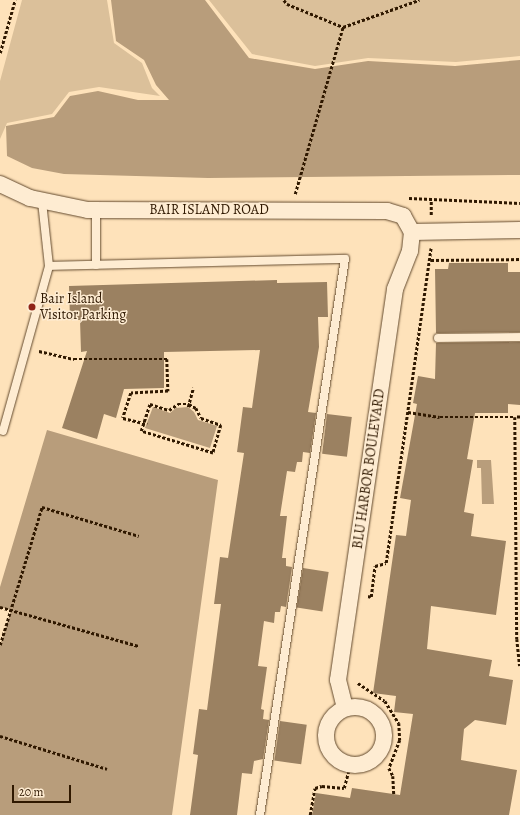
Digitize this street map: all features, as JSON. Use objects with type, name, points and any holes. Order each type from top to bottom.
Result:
[{"type":"street","name":"BAIR ISLAND ROAD","points":[[0,184],[42,202],[65,207],[96,210],[387,211],[403,216],[412,232]]},
{"type":"street","points":[[412,232],[520,230]]},
{"type":"street","name":"BLU HARBOR BOULEVARD","points":[[345,708],[338,680],[395,289],[410,251],[412,232]]},
{"type":"street","points":[[345,708],[364,708],[380,721],[384,730],[384,740],[376,757],[359,766],[350,765],[333,757],[325,740],[329,721],[345,708]]},
{"type":"lane","points":[[3,431],[49,266],[42,202]]},
{"type":"lane","points":[[96,210],[96,265]]},
{"type":"lane","points":[[49,266],[345,260],[260,815]]},
{"type":"lane","points":[[438,338],[520,337]]},
{"type":"path","points":[[0,53],[15,0]]},
{"type":"path","points":[[284,0],[344,27],[418,0]]},
{"type":"path","points":[[294,197],[344,27]]},
{"type":"path","points":[[402,197],[431,200],[520,203]]},
{"type":"path","points":[[431,200],[431,216]]},
{"type":"path","points":[[364,596],[371,597],[376,566],[386,563],[431,260],[431,242]]},
{"type":"path","points":[[431,260],[520,259]]},
{"type":"path","points":[[27,348],[74,359],[167,359],[168,392],[131,393],[123,418],[145,424]]},
{"type":"path","points":[[188,406],[194,388]]},
{"type":"path","points":[[150,404],[169,410],[178,404],[196,408],[201,418],[221,424],[213,453],[141,431],[145,424],[150,404]]},
{"type":"path","points":[[408,412],[440,417],[520,417]]},
{"type":"path","points":[[515,417],[517,639],[520,666]]},
{"type":"path","points":[[0,646],[42,507],[139,536]]},
{"type":"path","points":[[0,607],[139,646]]},
{"type":"path","points":[[354,678],[363,688],[385,701],[399,723],[400,740],[389,768],[393,776],[394,794]]},
{"type":"path","points":[[0,736],[107,768]]},
{"type":"path","points":[[310,815],[315,788],[322,786],[344,788],[350,765]]},
{"type":"shaded area","points":[[22,0],[107,0],[114,43],[142,63],[152,88],[160,96],[99,87],[69,92],[52,114],[7,123],[0,139],[0,81]]},
{"type":"shaded area","points":[[111,0],[205,0],[249,58],[315,69],[368,61],[455,66],[520,60],[520,175],[208,178],[64,174],[32,168],[7,156],[6,126],[54,117],[70,96],[98,91],[138,100],[169,100],[156,85],[144,60],[116,41]]},
{"type":"shaded area","points":[[209,0],[520,0],[520,56],[456,62],[368,58],[315,66],[252,54]]},
{"type":"shaded area","points":[[153,407],[170,413],[176,408],[188,407],[194,412],[198,420],[217,426],[210,448],[145,428]]},
{"type":"shaded area","points":[[47,430],[218,480],[172,815],[0,815],[0,645],[11,610],[0,607],[0,587]]},
{"type":"shaded area","points":[[477,460],[491,460],[494,504],[482,504],[481,468],[477,468]]},
{"type":"building","points":[[449,263],[508,263],[508,272],[520,272],[520,332],[436,333],[435,269],[448,269]]},
{"type":"building","points":[[277,280],[277,283],[327,282],[328,317],[318,317],[319,347],[308,412],[316,413],[310,453],[303,452],[302,462],[297,462],[295,472],[287,471],[280,516],[287,516],[282,558],[286,558],[286,566],[292,567],[286,607],[281,606],[280,612],[275,612],[274,623],[264,621],[258,666],[267,667],[261,709],[264,710],[263,719],[269,720],[263,759],[254,761],[252,774],[242,773],[237,815],[190,815],[198,755],[193,754],[199,709],[207,710],[221,604],[214,604],[220,557],[228,558],[244,453],[237,452],[243,407],[252,408],[260,350],[164,352],[164,388],[124,389],[116,418],[104,414],[97,439],[62,428],[87,351],[81,352],[80,320],[70,320],[69,286]]},
{"type":"building","points":[[520,342],[520,405],[508,404],[508,413],[475,413],[467,459],[473,460],[464,512],[474,514],[471,536],[506,541],[496,615],[431,606],[427,649],[492,660],[489,676],[513,680],[506,725],[475,720],[464,729],[461,760],[517,770],[509,815],[312,815],[316,793],[350,798],[352,788],[400,795],[413,714],[394,712],[396,696],[373,693],[396,535],[406,536],[411,500],[400,498],[417,404],[413,403],[418,376],[435,379],[436,343]]},
{"type":"building","points":[[327,414],[352,417],[347,457],[322,454]]},
{"type":"building","points":[[303,568],[329,572],[322,612],[297,608]]},
{"type":"building","points":[[280,721],[307,725],[301,764],[274,761]]},
{"type":"place","name":"Bair Island Visitor Parking","points":[[32,307]]}]
